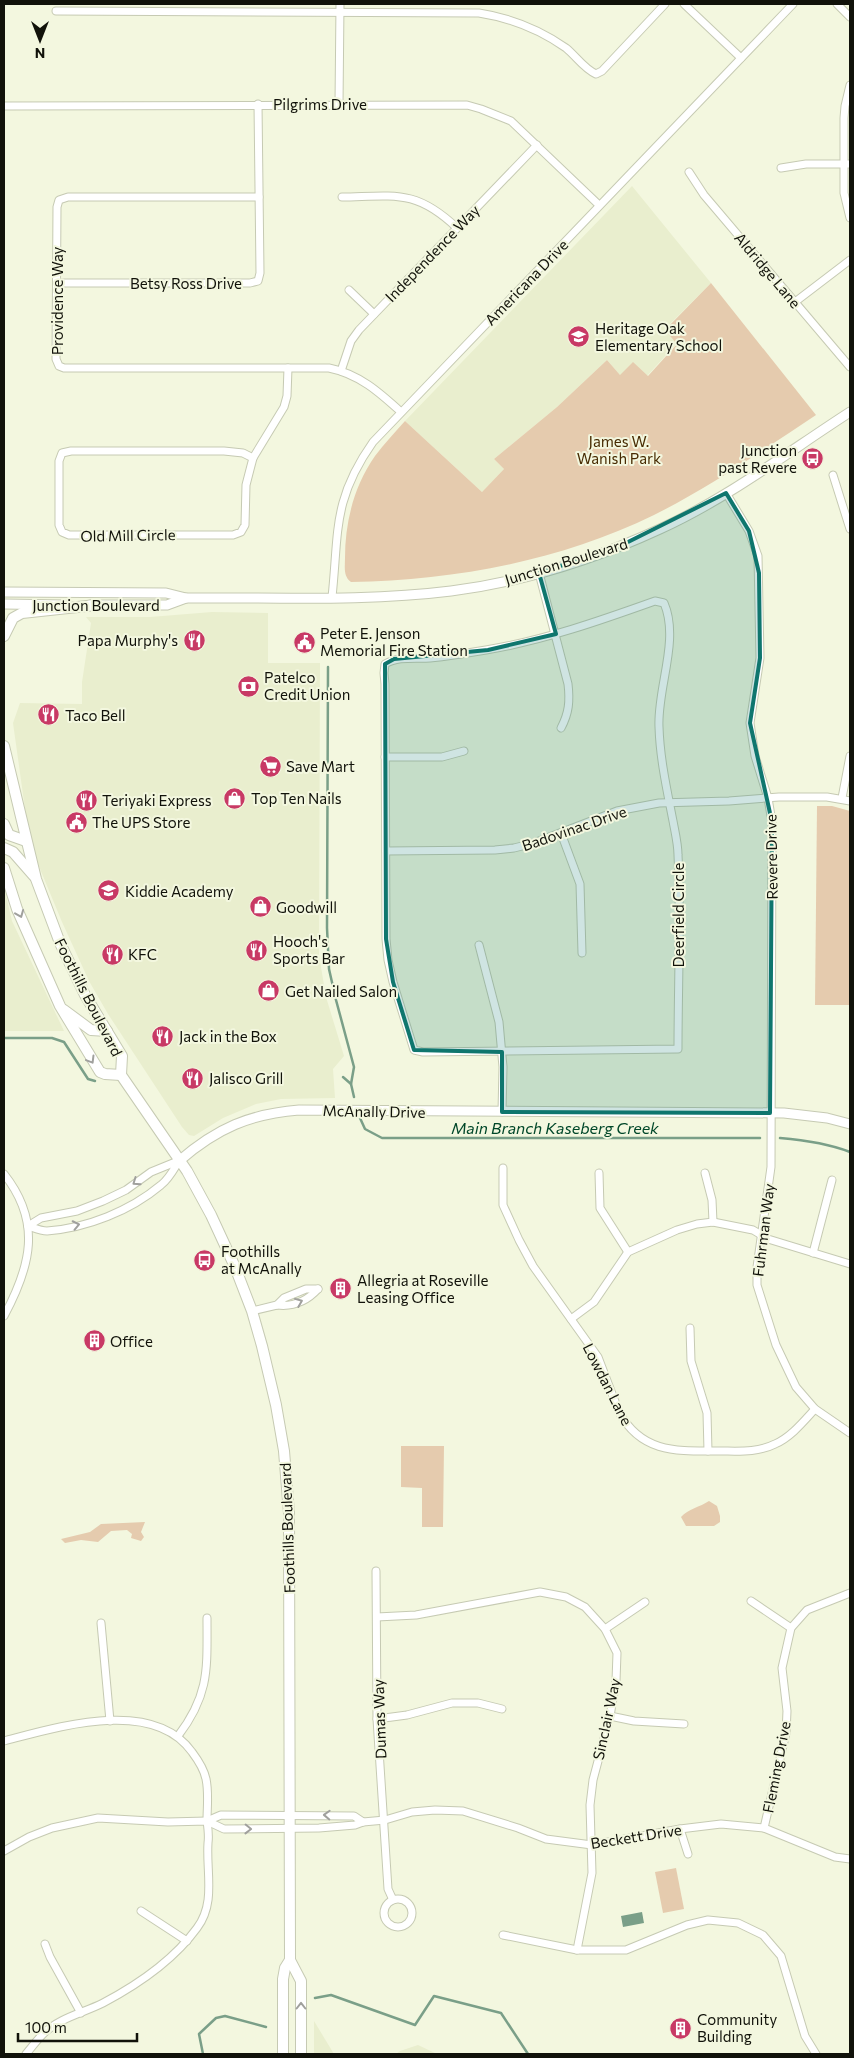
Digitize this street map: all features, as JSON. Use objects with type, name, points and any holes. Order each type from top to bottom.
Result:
[{"type":"main road","name":"Junction Boulevard","points":[[4,592],[166,593],[186,598],[332,598],[452,591],[539,573],[620,546],[662,528],[726,493],[850,412]]},
{"type":"main road","name":"Junction Boulevard","points":[[4,604],[167,605],[186,598]]},
{"type":"main road","points":[[4,636],[13,618],[22,613],[96,605]]},
{"type":"main road","name":"Foothills Boulevard","points":[[4,746],[36,879],[69,962],[85,995],[122,1056],[122,1075],[191,1177],[211,1215],[235,1267],[252,1311],[276,1405],[287,1476],[289,1512],[290,1960],[301,1981],[300,2054]]},
{"type":"main road","points":[[4,824],[10,835],[26,841]]},
{"type":"main road","points":[[4,848],[12,852],[36,879]]},
{"type":"main road","name":"Foothills Boulevard","points":[[4,868],[17,910],[60,1006],[97,1068],[105,1074],[122,1075]]},
{"type":"main road","points":[[60,1006],[91,1030],[107,1031]]},
{"type":"main road","name":"McAnally Drive","points":[[179,1161],[200,1143],[230,1126],[272,1112],[299,1110],[770,1113],[805,1114],[850,1124]]},
{"type":"main road","name":"Foothills Boulevard","points":[[283,2054],[283,1979],[285,1968],[290,1960]]},
{"type":"street","points":[[232,4],[232,13]]},
{"type":"street","points":[[339,104],[340,4]]},
{"type":"street","points":[[56,11],[232,13],[460,12],[497,16],[548,36],[567,50],[589,71],[596,74],[602,71],[666,4]]},
{"type":"street","points":[[684,4],[741,58]]},
{"type":"street","name":"Americana Drive","points":[[332,598],[336,532],[346,491],[362,458],[373,442],[793,4]]},
{"type":"street","points":[[837,4],[850,17]]},
{"type":"street","points":[[850,85],[845,106],[847,164],[844,193],[850,218]]},
{"type":"street","name":"Betsy Ross Drive","points":[[57,283],[250,283],[258,280],[260,273],[258,104]]},
{"type":"street","name":"Pilgrims Drive","points":[[4,106],[467,105],[490,112],[510,122],[600,205]]},
{"type":"street","name":"Independence Way","points":[[341,371],[351,341],[374,314],[537,145]]},
{"type":"street","points":[[781,168],[806,164],[847,164]]},
{"type":"street","name":"Aldridge Lane","points":[[689,172],[704,195],[850,367]]},
{"type":"street","points":[[342,196],[407,197],[432,206],[457,228]]},
{"type":"street","name":"Providence Way","points":[[259,197],[68,197],[59,200],[57,207],[56,359],[59,366],[64,368],[323,368],[341,371],[374,387],[401,412]]},
{"type":"street","points":[[795,302],[850,260]]},
{"type":"street","points":[[349,290],[374,314]]},
{"type":"street","name":"Old Mill Circle","points":[[253,458],[243,453],[224,451],[70,450],[62,453],[59,461],[59,525],[62,532],[68,535],[233,535],[241,532],[245,525],[246,485],[253,458],[284,407],[287,396],[288,368]]},
{"type":"street","points":[[833,475],[850,529]]},
{"type":"street","name":"Revere Drive","points":[[726,493],[750,531],[758,556],[760,658],[750,723],[755,756],[768,798],[772,822],[770,1113]]},
{"type":"street","points":[[539,573],[568,684],[570,699],[568,714],[561,728]]},
{"type":"street","name":"Deerfield Circle","points":[[655,601],[664,603],[668,613],[669,648],[661,697],[659,727],[678,853],[678,1049],[502,1052],[422,1052],[414,1050],[388,960],[386,939],[385,664],[394,659],[432,658],[488,650],[556,634],[589,625],[655,601]]},
{"type":"street","points":[[385,757],[442,757],[464,752]]},
{"type":"street","points":[[842,798],[850,756]]},
{"type":"street","name":"Badovinac Drive","points":[[386,851],[495,850],[534,843],[617,811],[636,806],[768,798],[842,798],[850,800]]},
{"type":"street","points":[[561,833],[580,884],[582,953]]},
{"type":"street","points":[[479,945],[499,1022],[502,1052],[502,1112]]},
{"type":"street","name":"Fuhrman Way","points":[[770,1113],[770,1167],[756,1267],[758,1293],[786,1370],[796,1387],[815,1409],[850,1433]]},
{"type":"street","name":"McAnally Drive","points":[[28,1226],[42,1218],[77,1211],[103,1201],[126,1190],[151,1172],[179,1161]]},
{"type":"street","name":"McAnally Drive","points":[[28,1226],[45,1231],[80,1225],[112,1214],[135,1204],[162,1184],[179,1161]]},
{"type":"street","name":"Lowdan Lane","points":[[503,1168],[503,1205],[511,1223],[533,1266],[598,1357],[616,1405],[630,1428],[647,1441],[661,1448],[676,1451],[751,1451],[768,1448],[786,1438],[815,1409]]},
{"type":"street","points":[[599,1172],[600,1208],[628,1252]]},
{"type":"street","points":[[705,1173],[712,1200],[713,1222]]},
{"type":"street","points":[[4,1174],[22,1204],[28,1226],[28,1253],[23,1276],[4,1316]]},
{"type":"street","points":[[813,1253],[832,1180]]},
{"type":"street","points":[[571,1319],[594,1302],[628,1252],[677,1230],[713,1222],[753,1230],[768,1240],[850,1264]]},
{"type":"street","points":[[252,1311],[277,1305],[284,1298],[306,1289],[318,1289]]},
{"type":"street","points":[[690,1328],[691,1361],[708,1413],[708,1451]]},
{"type":"street","name":"Dumas Way","points":[[376,1571],[377,1719],[388,1889],[393,1900]]},
{"type":"street","name":"Sinclair Way","points":[[377,1617],[416,1615],[540,1592],[566,1597],[585,1607],[605,1629],[617,1653],[616,1682],[610,1716],[593,1780],[590,1805],[592,1873],[577,1950]]},
{"type":"street","name":"Fleming Drive","points":[[764,1828],[786,1733],[782,1668],[791,1628],[807,1610],[850,1593]]},
{"type":"street","points":[[751,1601],[791,1628]]},
{"type":"street","points":[[605,1629],[645,1602]]},
{"type":"street","points":[[178,1736],[197,1708],[206,1682],[207,1618]]},
{"type":"street","points":[[101,1623],[110,1721]]},
{"type":"street","points":[[377,1719],[407,1715],[452,1703],[478,1703],[502,1709]]},
{"type":"street","points":[[610,1716],[684,1724]]},
{"type":"street","points":[[4,1741],[62,1726],[110,1721],[140,1721],[153,1724],[178,1736],[194,1754],[206,1778],[210,1878],[207,1908],[199,1926],[187,1941],[156,1970],[104,2002],[59,2022],[43,2034],[26,2054]]},
{"type":"street","name":"Beckett Drive","points":[[207,1821],[224,1829],[319,1828],[355,1825],[363,1822],[384,1820],[412,1812],[435,1810],[463,1811],[546,1839],[592,1845],[680,1829],[721,1824],[764,1828],[835,1857],[850,1859]]},
{"type":"street","name":"Beckett Drive","points":[[207,1821],[221,1814],[354,1816],[363,1822]]},
{"type":"street","points":[[4,1850],[52,1828],[98,1818],[168,1822],[207,1821]]},
{"type":"street","points":[[680,1829],[688,1854]]},
{"type":"street","points":[[393,1900],[402,1900],[409,1906],[411,1915],[403,1926],[390,1925],[385,1918],[384,1910],[393,1900]]},
{"type":"street","points":[[141,1911],[187,1941]]},
{"type":"street","points":[[503,1935],[577,1950],[626,1950],[687,1925],[708,1920],[738,1923],[763,1934],[781,1956],[805,2036],[816,2054]]},
{"type":"street","points":[[45,1944],[50,1957],[81,2013]]},
{"type":"highlighted area","points":[[726,493],[749,531],[759,573],[760,658],[750,723],[772,822],[770,1113],[502,1112],[502,1052],[414,1050],[393,982],[386,939],[385,664],[394,659],[488,650],[556,634],[539,573],[620,546]]},
{"type":"shaded area","name":"Heritage Oak Elementary School","points":[[632,186],[711,283],[665,329],[677,343],[647,376],[620,375],[607,360],[557,407],[494,459],[504,469],[482,492],[405,421]]},
{"type":"shaded area","points":[[212,612],[268,613],[268,663],[320,663],[319,955],[326,997],[344,1056],[333,1069],[335,1098],[281,1099],[256,1104],[223,1118],[194,1136],[189,1135],[182,1127],[108,1014],[89,981],[62,922],[38,864],[28,830],[13,723],[20,703],[82,704],[82,682],[91,623],[86,617],[150,617]]},
{"type":"shaded area","points":[[4,887],[12,921],[64,1031],[4,1031]]},
{"type":"shaded area","points":[[642,1912],[644,1923],[623,1927],[621,1916]]},
{"type":"shaded area","points":[[314,2021],[334,2054],[314,2054]]},
{"type":"shaded area","points":[[418,2045],[437,2054],[396,2054],[400,2051]]},
{"type":"green space","name":"James W. Wanish Park","points":[[711,283],[816,415],[736,468],[675,504],[618,531],[582,545],[506,565],[468,572],[390,580],[351,582],[348,580],[345,571],[345,545],[349,518],[356,492],[375,456],[405,421],[482,492],[504,469],[494,459],[557,407],[607,360],[620,375],[633,362],[648,376],[677,344],[665,330]]},
{"type":"green space","points":[[817,806],[832,806],[850,811],[850,1005],[815,1005]]},
{"type":"green space","points":[[401,1446],[444,1446],[443,1527],[422,1527],[422,1488],[401,1487]]},
{"type":"green space","points":[[709,1501],[717,1506],[720,1522],[714,1526],[686,1526],[681,1517]]},
{"type":"green space","points":[[145,1522],[141,1532],[144,1537],[141,1541],[131,1538],[132,1534],[127,1530],[111,1531],[98,1542],[81,1540],[65,1543],[61,1539],[90,1532],[101,1524]]},
{"type":"green space","points":[[676,1868],[684,1909],[663,1913],[655,1872]]},
{"type":"waterway","points":[[328,667],[327,928],[329,969],[354,1067],[351,1084]]},
{"type":"waterway","name":"Main Branch Kaseberg Creek","points":[[4,1038],[52,1038],[64,1042],[88,1079],[95,1081]]},
{"type":"waterway","name":"Main Branch Kaseberg Creek","points":[[343,1077],[351,1084],[354,1097]]},
{"type":"waterway","name":"Main Branch Kaseberg Creek","points":[[360,1118],[365,1129],[382,1138],[760,1138]]},
{"type":"waterway","name":"Main Branch Kaseberg Creek","points":[[780,1138],[815,1142],[850,1152]]},
{"type":"waterway","points":[[315,1998],[331,1995],[415,2025],[434,1996],[501,2013],[528,2054]]},
{"type":"waterway","points":[[203,2054],[199,2034],[216,2018],[225,2016],[266,2027]]},
{"type":"place","name":"Heritage Oak Elementary School","points":[[579,337]]},
{"type":"place","name":"Junction past Revere","points":[[813,459]]},
{"type":"place","name":"Papa Murphy's","points":[[194,640]]},
{"type":"place","name":"Peter E. Jenson Memorial Fire Station","points":[[304,642]]},
{"type":"place","name":"Patelco Credit Union","points":[[248,686]]},
{"type":"place","name":"Taco Bell","points":[[49,715]]},
{"type":"place","name":"Save Mart","points":[[270,766]]},
{"type":"place","name":"Top Ten Nails","points":[[235,798]]},
{"type":"place","name":"Teriyaki Express","points":[[86,800]]},
{"type":"place","name":"The UPS Store","points":[[76,822]]},
{"type":"place","name":"Kiddie Academy","points":[[109,891]]},
{"type":"place","name":"Goodwill","points":[[260,907]]},
{"type":"place","name":"Hooch's Sports Bar","points":[[257,950]]},
{"type":"place","name":"KFC","points":[[112,954]]},
{"type":"place","name":"Get Nailed Salon","points":[[269,991]]},
{"type":"place","name":"Jack in the Box","points":[[163,1036]]},
{"type":"place","name":"Jalisco Grill","points":[[193,1078]]},
{"type":"place","name":"Foothills at McAnally","points":[[205,1260]]},
{"type":"place","name":"Allegria at Roseville Leasing Office","points":[[341,1289]]},
{"type":"place","name":"Office","points":[[94,1341]]},
{"type":"place","name":"Community Building","points":[[681,2028]]}]
